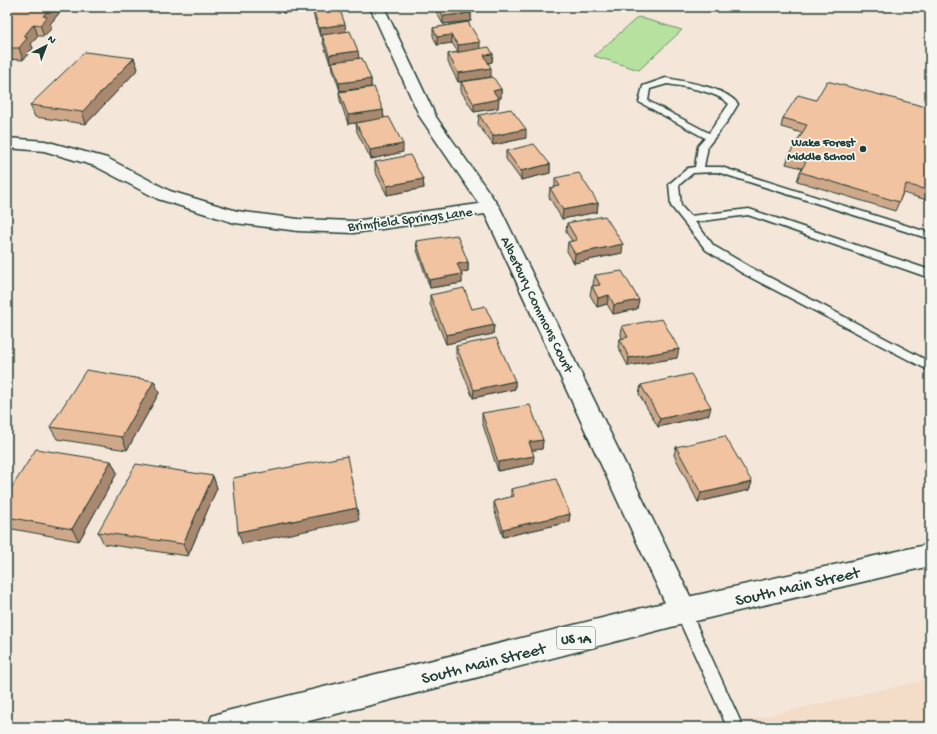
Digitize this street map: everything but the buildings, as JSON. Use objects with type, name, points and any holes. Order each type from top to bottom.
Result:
[{"type":"street","name":"Alberbury Commons Court","points":[[377,7],[428,117],[491,208],[683,611]]},
{"type":"street","name":"Brimfield Springs Lane","points":[[7,143],[44,146],[101,162],[164,195],[235,217],[298,225],[354,227],[491,208]]},
{"type":"street","name":"South Main Street","points":[[223,727],[683,611],[930,555]]},
{"type":"lane","points":[[699,170],[703,146],[726,117],[734,104],[727,97],[691,85],[666,81],[646,88],[643,102],[710,137]]},
{"type":"lane","points":[[930,236],[718,169],[691,170],[674,184],[676,206],[710,248],[746,270],[930,368]]},
{"type":"lane","points":[[687,220],[749,212],[930,274]]},
{"type":"lane","points":[[683,611],[718,693],[735,727]]},
{"type":"shaded area","points":[[930,679],[930,727],[721,726]]},
{"type":"green space","points":[[638,17],[682,30],[639,70],[594,56]]},
{"type":"place","name":"Wake Forest Middle School","points":[[863,149]]}]
